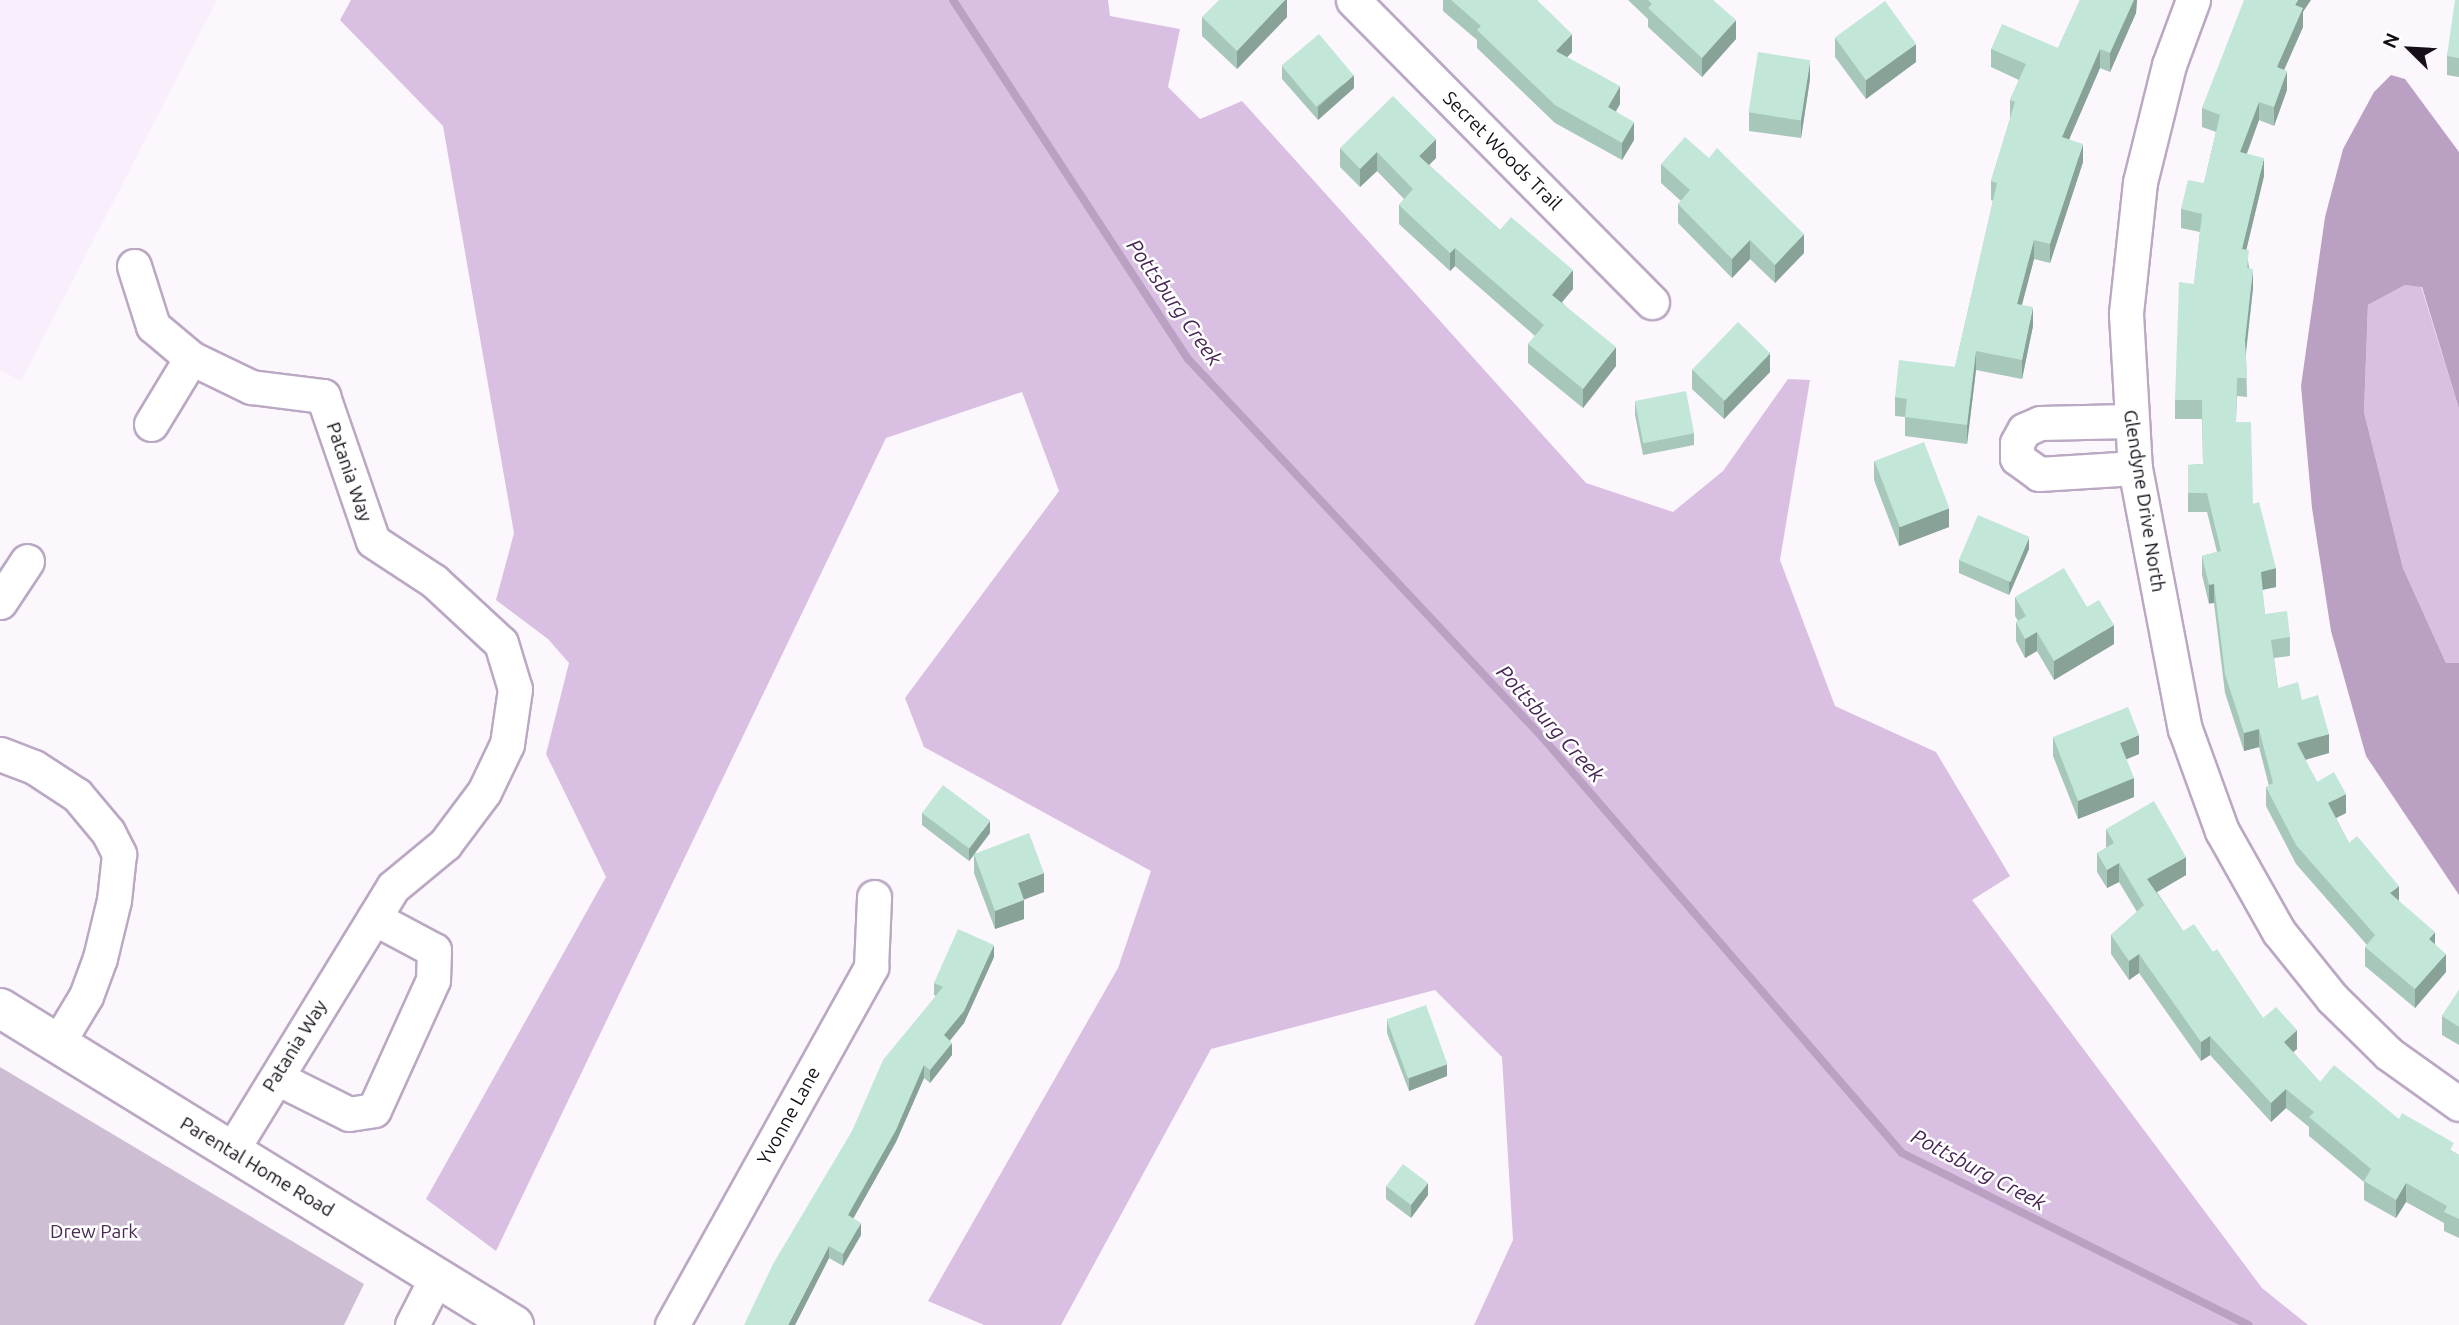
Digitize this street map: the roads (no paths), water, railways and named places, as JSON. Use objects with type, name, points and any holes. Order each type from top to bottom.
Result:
[{"type":"main road","name":"Parental Home Road","points":[[0,1009],[514,1325]]},
{"type":"street","name":"Secret Woods Trail","points":[[1353,0],[1652,302]]},
{"type":"street","name":"Glendyne Drive North","points":[[2193,0],[2151,129],[2129,249],[2129,421],[2134,468],[2185,729],[2207,795],[2248,883],[2279,932],[2332,998],[2389,1054],[2459,1104]]},
{"type":"street","name":"Patania Way","points":[[134,265],[153,326],[191,358],[251,387],[323,396],[373,541],[434,582],[500,643],[514,689],[507,744],[484,792],[445,844],[393,887],[231,1151]]},
{"type":"street","points":[[151,424],[191,358]]},
{"type":"street","points":[[2129,421],[2040,423],[2024,430],[2017,443],[2017,458],[2039,474],[2134,468]]},
{"type":"street","points":[[0,602],[27,561]]},
{"type":"street","points":[[0,754],[33,767],[77,795],[108,832],[119,854],[114,900],[100,958],[86,996],[57,1044]]},
{"type":"street","name":"Yvonne Lane","points":[[671,1325],[871,967],[874,897]]},
{"type":"street","points":[[276,1077],[349,1114],[374,1110],[433,980],[434,950],[374,918]]},
{"type":"street","points":[[412,1325],[436,1278]]},
{"type":"waterway","name":"Pottsburg Creek","points":[[953,0],[1189,360],[1542,737],[1902,1153],[2249,1325]]},
{"type":"park label","name":"Drew Park","points":[[94,1232]]}]
